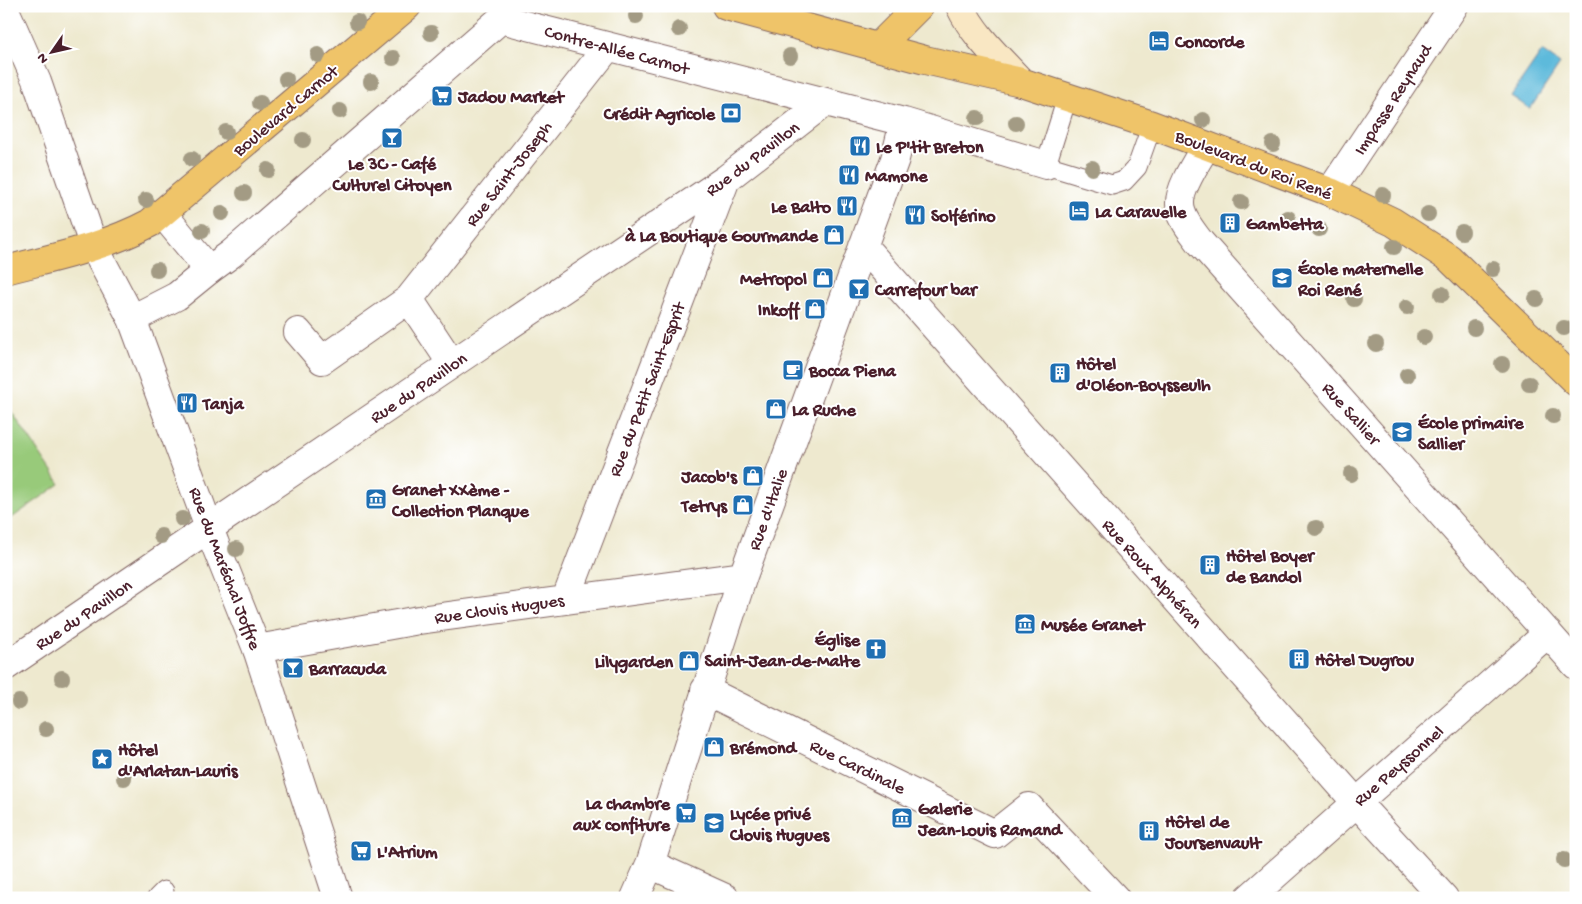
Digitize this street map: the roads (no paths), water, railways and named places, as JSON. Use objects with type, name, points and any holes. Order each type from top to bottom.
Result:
[{"type":"main road","name":"Boulevard Carnot","points":[[6,270],[94,247],[129,234],[162,213],[407,6]]},
{"type":"main road","points":[[726,6],[878,47],[919,6]]},
{"type":"main road","points":[[960,6],[966,20],[980,38],[1021,82]]},
{"type":"main road","name":"Boulevard du Roi René","points":[[878,47],[1021,82],[1152,125],[1330,192],[1393,222],[1449,258],[1576,382]]},
{"type":"street","name":"Impasse Reynaud","points":[[1330,192],[1454,6]]},
{"type":"street","name":"Rue du Maréchal Joffre","points":[[6,12],[36,82],[94,247],[108,270],[132,319],[209,528],[257,649],[338,898]]},
{"type":"street","name":"Contre-Allée Carnot","points":[[209,270],[231,254],[500,19],[607,48],[904,122],[1046,165]]},
{"type":"street","name":"Rue Saint-Joseph","points":[[298,332],[322,360],[409,299],[607,48]]},
{"type":"street","name":"Rue du Pavillon","points":[[6,666],[726,179],[825,102]]},
{"type":"street","name":"Rue d'Italie","points":[[635,898],[650,864],[743,576],[895,159],[904,122]]},
{"type":"street","name":"Rue Sallier","points":[[1206,146],[1185,186],[1180,204],[1184,220],[1200,242],[1576,665]]},
{"type":"street","name":"Rue du Petit Saint-Esprit","points":[[566,599],[726,179]]},
{"type":"street","points":[[132,319],[176,296],[209,270],[162,213]]},
{"type":"street","name":"Rue Roux Alphéran","points":[[863,246],[1356,802],[1444,898]]},
{"type":"street","points":[[409,299],[452,364]]},
{"type":"street","name":"Rue Clovis Hugues","points":[[257,649],[419,620],[743,576]]},
{"type":"street","name":"Rue Peyssonnel","points":[[1249,898],[1548,633]]},
{"type":"street","name":"Rue Cardinale","points":[[705,690],[995,834],[1030,807],[1115,898]]},
{"type":"street","points":[[650,864],[725,898]]},
{"type":"lane","points":[[1067,98],[1046,165],[1112,186],[1124,181],[1137,167],[1152,125]]},
{"type":"water","points":[[1542,51],[1560,64],[1530,109],[1511,96]]},
{"type":"place","name":"Concorde","points":[[1159,41]]},
{"type":"place","name":"Jadou Market","points":[[442,96]]},
{"type":"place","name":"Crédit Agricole","points":[[731,113]]},
{"type":"place","name":"Le 3C - Café Culturel Citoyen","points":[[392,138]]},
{"type":"place","name":"Le P'tit Breton","points":[[860,146]]},
{"type":"place","name":"Mamone","points":[[849,175]]},
{"type":"place","name":"Le Balto","points":[[847,206]]},
{"type":"place","name":"La Caravelle","points":[[1079,211]]},
{"type":"place","name":"Solférino","points":[[915,215]]},
{"type":"place","name":"Gambetta","points":[[1230,223]]},
{"type":"place","name":"à La Boutique Gourmande","points":[[834,235]]},
{"type":"place","name":"Metropol","points":[[823,278]]},
{"type":"place","name":"École maternelle Roi René","points":[[1282,278]]},
{"type":"place","name":"Carrefour bar","points":[[859,289]]},
{"type":"place","name":"Inkoff","points":[[815,309]]},
{"type":"place","name":"Bocca Piena","points":[[793,370]]},
{"type":"place","name":"Hôtel d'Oléon-Boysseulh","points":[[1060,373]]},
{"type":"place","name":"Tanja","points":[[187,403]]},
{"type":"place","name":"La Ruche","points":[[776,409]]},
{"type":"place","name":"École primaire Sallier","points":[[1402,432]]},
{"type":"place","name":"Jacob's","points":[[753,476]]},
{"type":"place","name":"Granet XXème - Collection Planque","points":[[376,499]]},
{"type":"place","name":"Tetrys","points":[[743,505]]},
{"type":"place","name":"Hôtel Boyer de Bandol","points":[[1210,565]]},
{"type":"place","name":"Musée Granet","points":[[1025,624]]},
{"type":"place","name":"Église Saint-Jean-de-Malte","points":[[876,649]]},
{"type":"place","name":"Hôtel Dugrou","points":[[1299,659]]},
{"type":"place","name":"Lilygarden","points":[[689,661]]},
{"type":"place","name":"Barracuda","points":[[293,668]]},
{"type":"place","name":"Brémond","points":[[714,747]]},
{"type":"place","name":"Hôtel d'Arlatan-Lauris","points":[[102,759]]},
{"type":"place","name":"La chambre aux confiture","points":[[686,813]]},
{"type":"place","name":"Galerie Jean-Louis Ramand","points":[[902,818]]},
{"type":"place","name":"Lycée privé Clovis Hugues","points":[[714,823]]},
{"type":"place","name":"Hôtel de Joursenvault","points":[[1149,831]]},
{"type":"place","name":"L'Atrium","points":[[361,851]]}]
